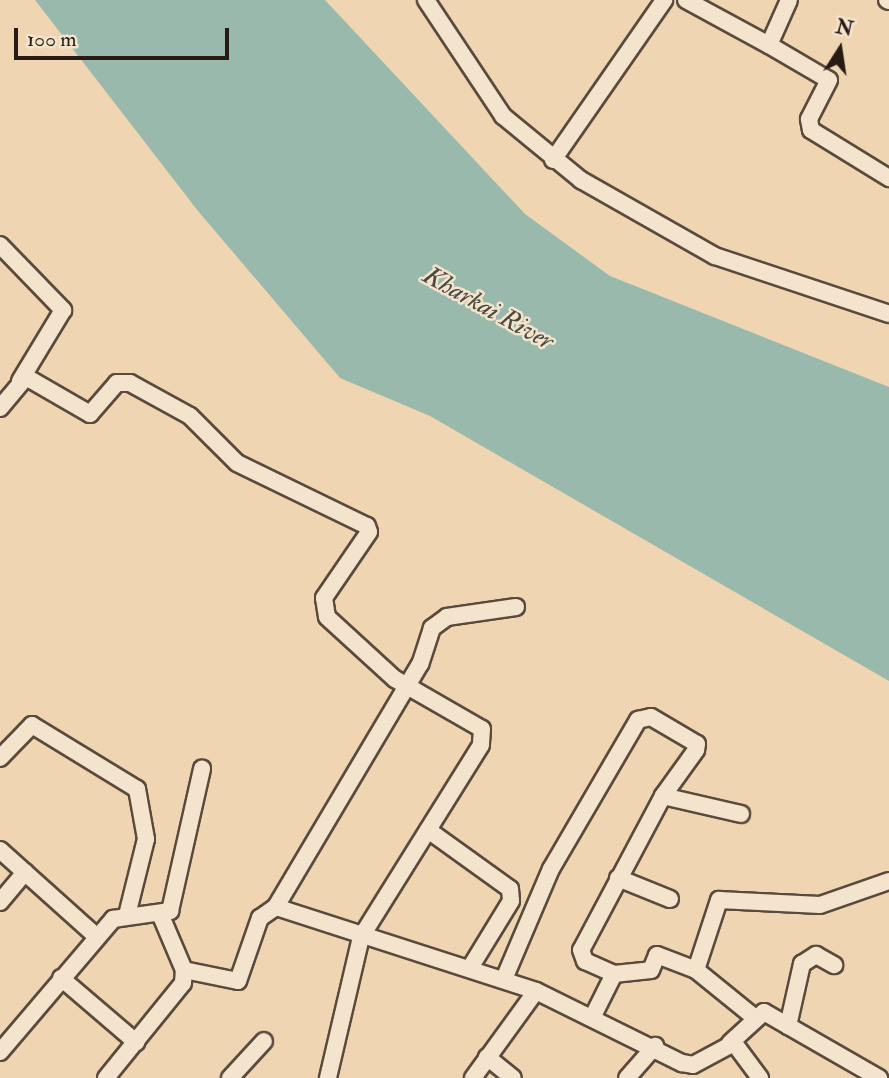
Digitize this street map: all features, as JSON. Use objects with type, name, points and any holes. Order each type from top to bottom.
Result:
[{"type":"street","points":[[427,0],[503,116],[553,160],[715,256],[889,314]]},
{"type":"street","points":[[686,0],[829,80],[809,119],[811,130],[889,178]]},
{"type":"street","points":[[769,45],[789,0]]},
{"type":"street","points":[[553,160],[661,2]]},
{"type":"street","points":[[0,246],[63,310],[20,381],[0,408]]},
{"type":"street","points":[[20,381],[40,380],[90,414],[117,383],[130,383],[190,416],[237,463],[367,526],[324,598],[324,611],[407,686],[477,723],[483,736],[362,937],[332,1077]]},
{"type":"street","points":[[184,970],[238,981],[260,918],[276,907],[407,686],[438,621],[516,607]]},
{"type":"street","points":[[504,979],[551,869],[645,717],[697,744],[663,796],[581,950],[585,961],[614,974],[651,970],[657,955],[696,970],[754,1017]]},
{"type":"street","points":[[0,758],[32,725],[137,789],[146,839],[127,915]]},
{"type":"street","points":[[0,1052],[113,919],[127,915],[161,916],[173,905],[202,769]]},
{"type":"street","points":[[663,796],[741,814]]},
{"type":"street","points":[[428,830],[510,889],[511,901],[470,968]]},
{"type":"street","points":[[0,850],[97,937]]},
{"type":"street","points":[[0,902],[25,872]]},
{"type":"street","points":[[618,878],[670,898]]},
{"type":"street","points":[[696,970],[719,900],[820,905],[889,881]]},
{"type":"street","points":[[276,907],[362,937],[470,968],[537,991],[693,1065],[730,1043],[754,1017],[764,1012],[879,1078]]},
{"type":"street","points":[[106,1078],[180,988],[184,970],[161,916]]},
{"type":"street","points":[[788,1026],[802,964],[816,955],[834,965]]},
{"type":"street","points":[[592,1018],[614,974]]},
{"type":"street","points":[[61,978],[136,1042]]},
{"type":"street","points":[[473,1078],[537,991]]},
{"type":"street","points":[[230,1078],[264,1041]]},
{"type":"street","points":[[730,1043],[760,1078]]},
{"type":"street","points":[[627,1078],[655,1046]]},
{"type":"street","points":[[487,1057],[513,1078]]},
{"type":"water","name":"Kharkai River","points":[[35,0],[325,0],[525,214],[610,276],[889,387],[889,681],[430,416],[340,378],[198,211]]}]
